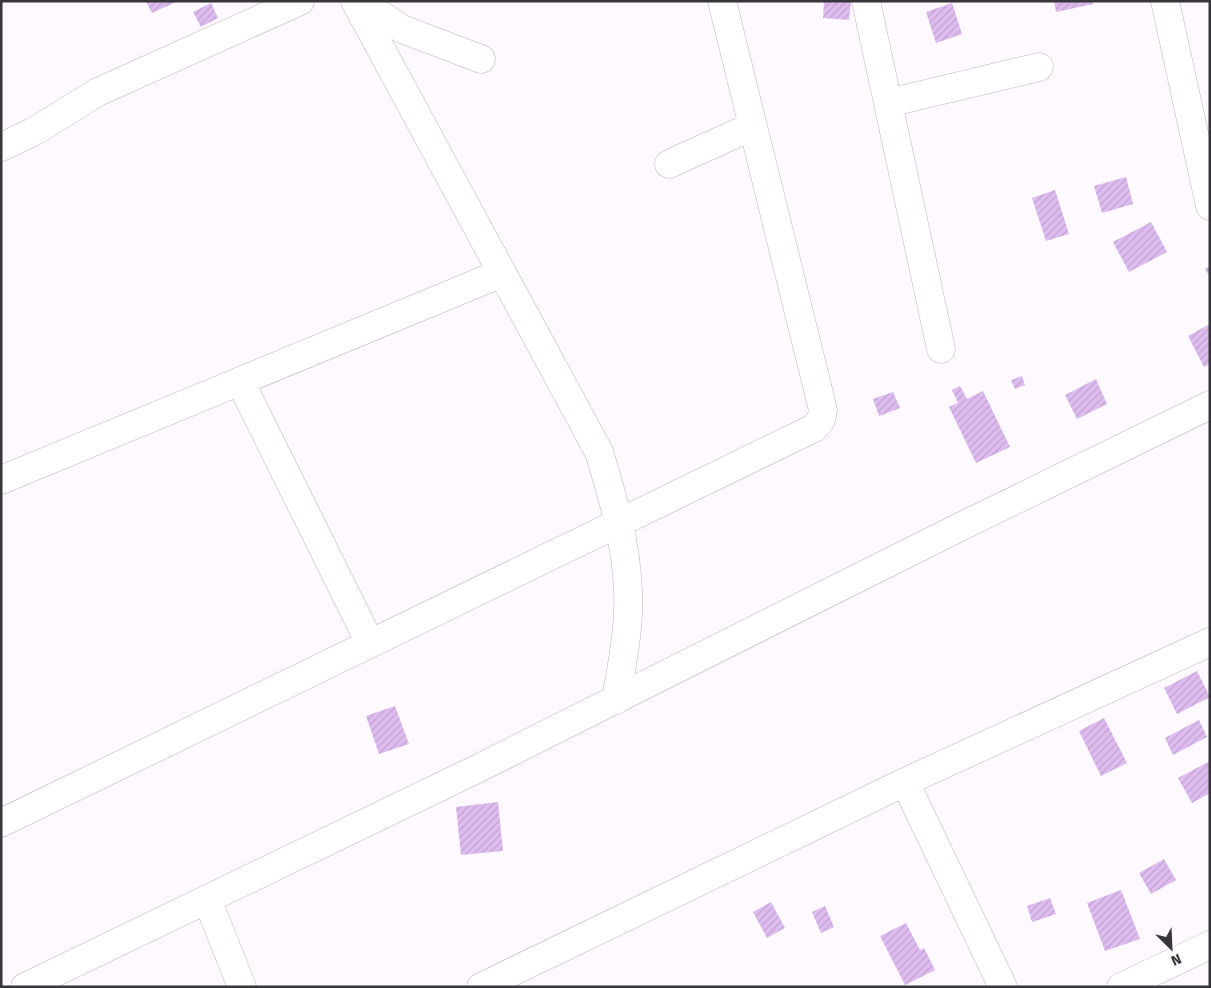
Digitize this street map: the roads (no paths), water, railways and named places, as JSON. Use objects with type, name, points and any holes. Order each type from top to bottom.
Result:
[{"type":"street","points":[[1,148],[33,132],[98,92],[300,1]]},
{"type":"street","points":[[355,1],[599,452],[619,522],[628,590],[625,645],[616,700]]},
{"type":"street","points":[[360,1],[402,29],[481,59]]},
{"type":"street","points":[[1,823],[814,428],[821,420],[823,410],[722,1]]},
{"type":"street","points":[[866,1],[941,349]]},
{"type":"street","points":[[1165,1],[1210,206]]},
{"type":"street","points":[[888,103],[1039,67]]},
{"type":"street","points":[[669,164],[754,126]]},
{"type":"street","points":[[1,480],[502,272]]},
{"type":"street","points":[[240,381],[370,643]]},
{"type":"street","points":[[25,987],[616,700],[958,528],[1210,405]]},
{"type":"street","points":[[481,987],[524,978],[905,782],[1210,642]]},
{"type":"street","points":[[905,782],[1003,987]]},
{"type":"street","points":[[207,899],[242,987]]},
{"type":"street","points":[[1121,987],[1210,945]]}]
